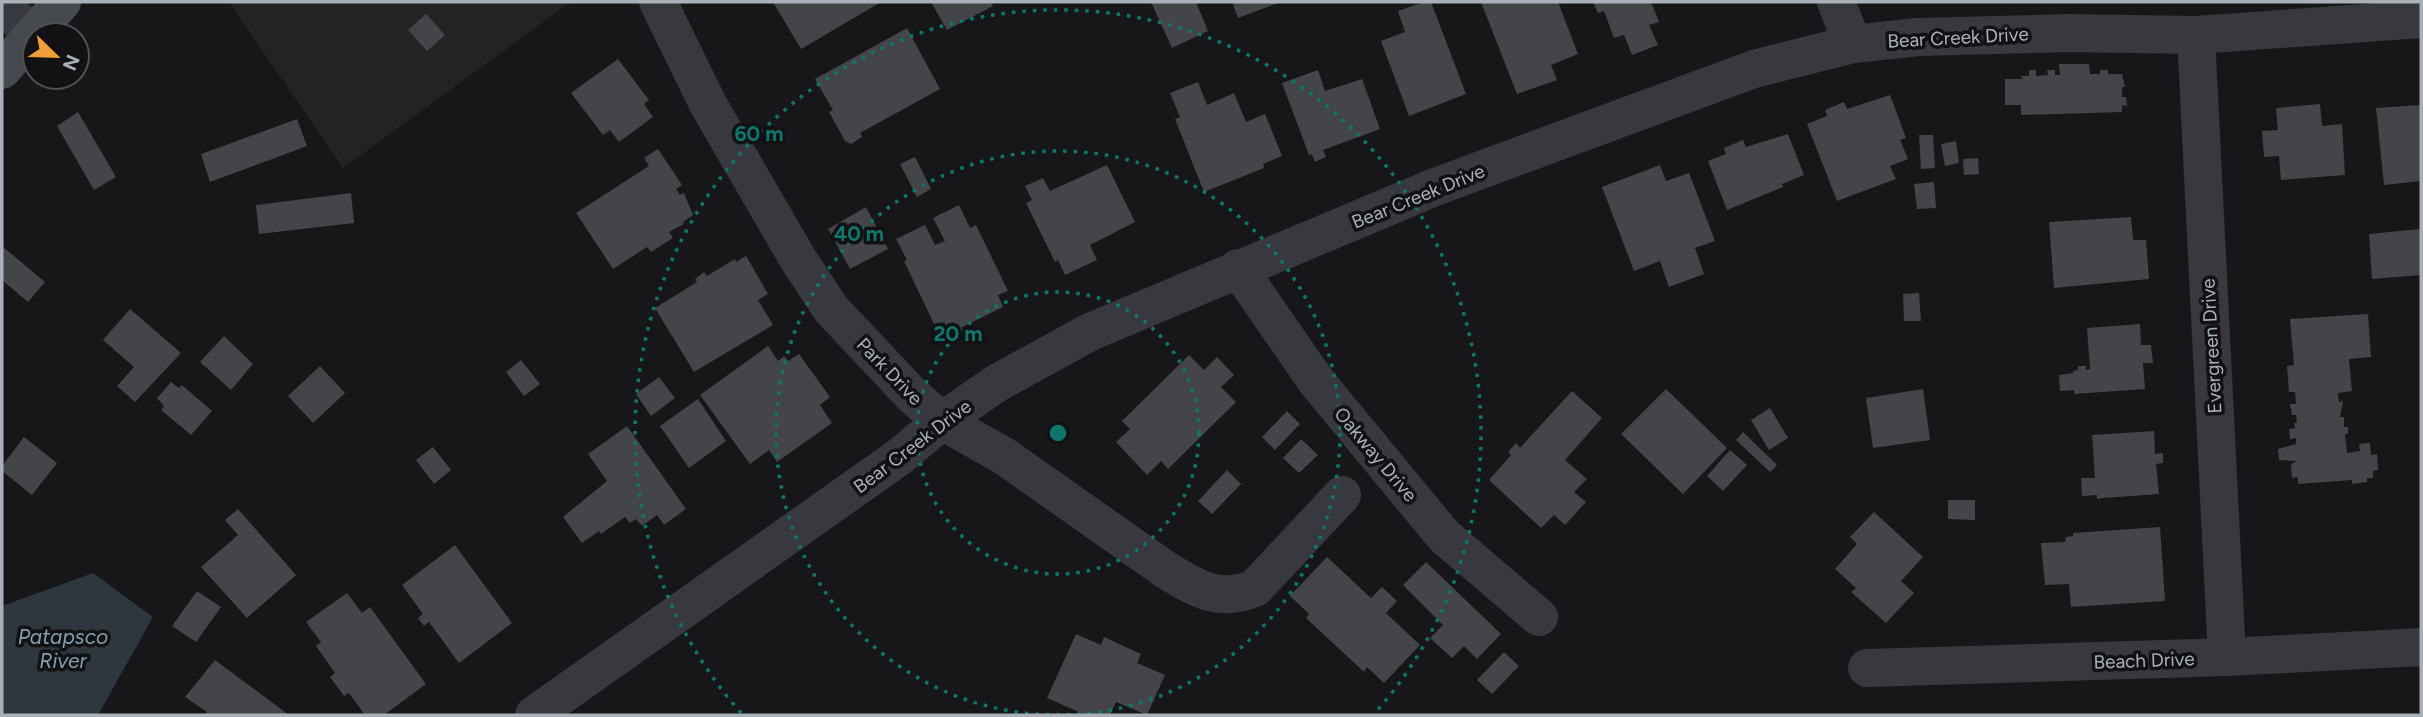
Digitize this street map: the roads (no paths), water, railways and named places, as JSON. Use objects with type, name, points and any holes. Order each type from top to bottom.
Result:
[{"type":"main road","points":[[45,21],[62,2]]},
{"type":"main road","points":[[2,70],[21,48]]},
{"type":"street","name":"Park Drive","points":[[658,2],[708,104],[804,269],[831,309],[912,396],[942,421],[1004,456],[1166,570],[1189,584],[1216,595],[1238,595],[1255,588],[1342,495]]},
{"type":"street","points":[[1836,2],[1853,44]]},
{"type":"street","points":[[2,5],[21,23]]},
{"type":"street","name":"Bear Creek Drive","points":[[534,715],[887,465],[942,421],[997,383],[1090,332],[1435,187],[1741,74],[1853,44],[1918,37],[2068,33],[2196,35],[2421,19]]},
{"type":"street","name":"Evergreen Drive","points":[[2196,35],[2227,657]]},
{"type":"street","name":"Oakway Drive","points":[[1238,268],[1316,381],[1444,536],[1539,617]]},
{"type":"street","name":"Beach Drive","points":[[1867,668],[2227,657],[2421,646]]},
{"type":"water","name":"Patapsco River","points":[[93,573],[153,617],[98,715],[2,715],[2,606]]}]
